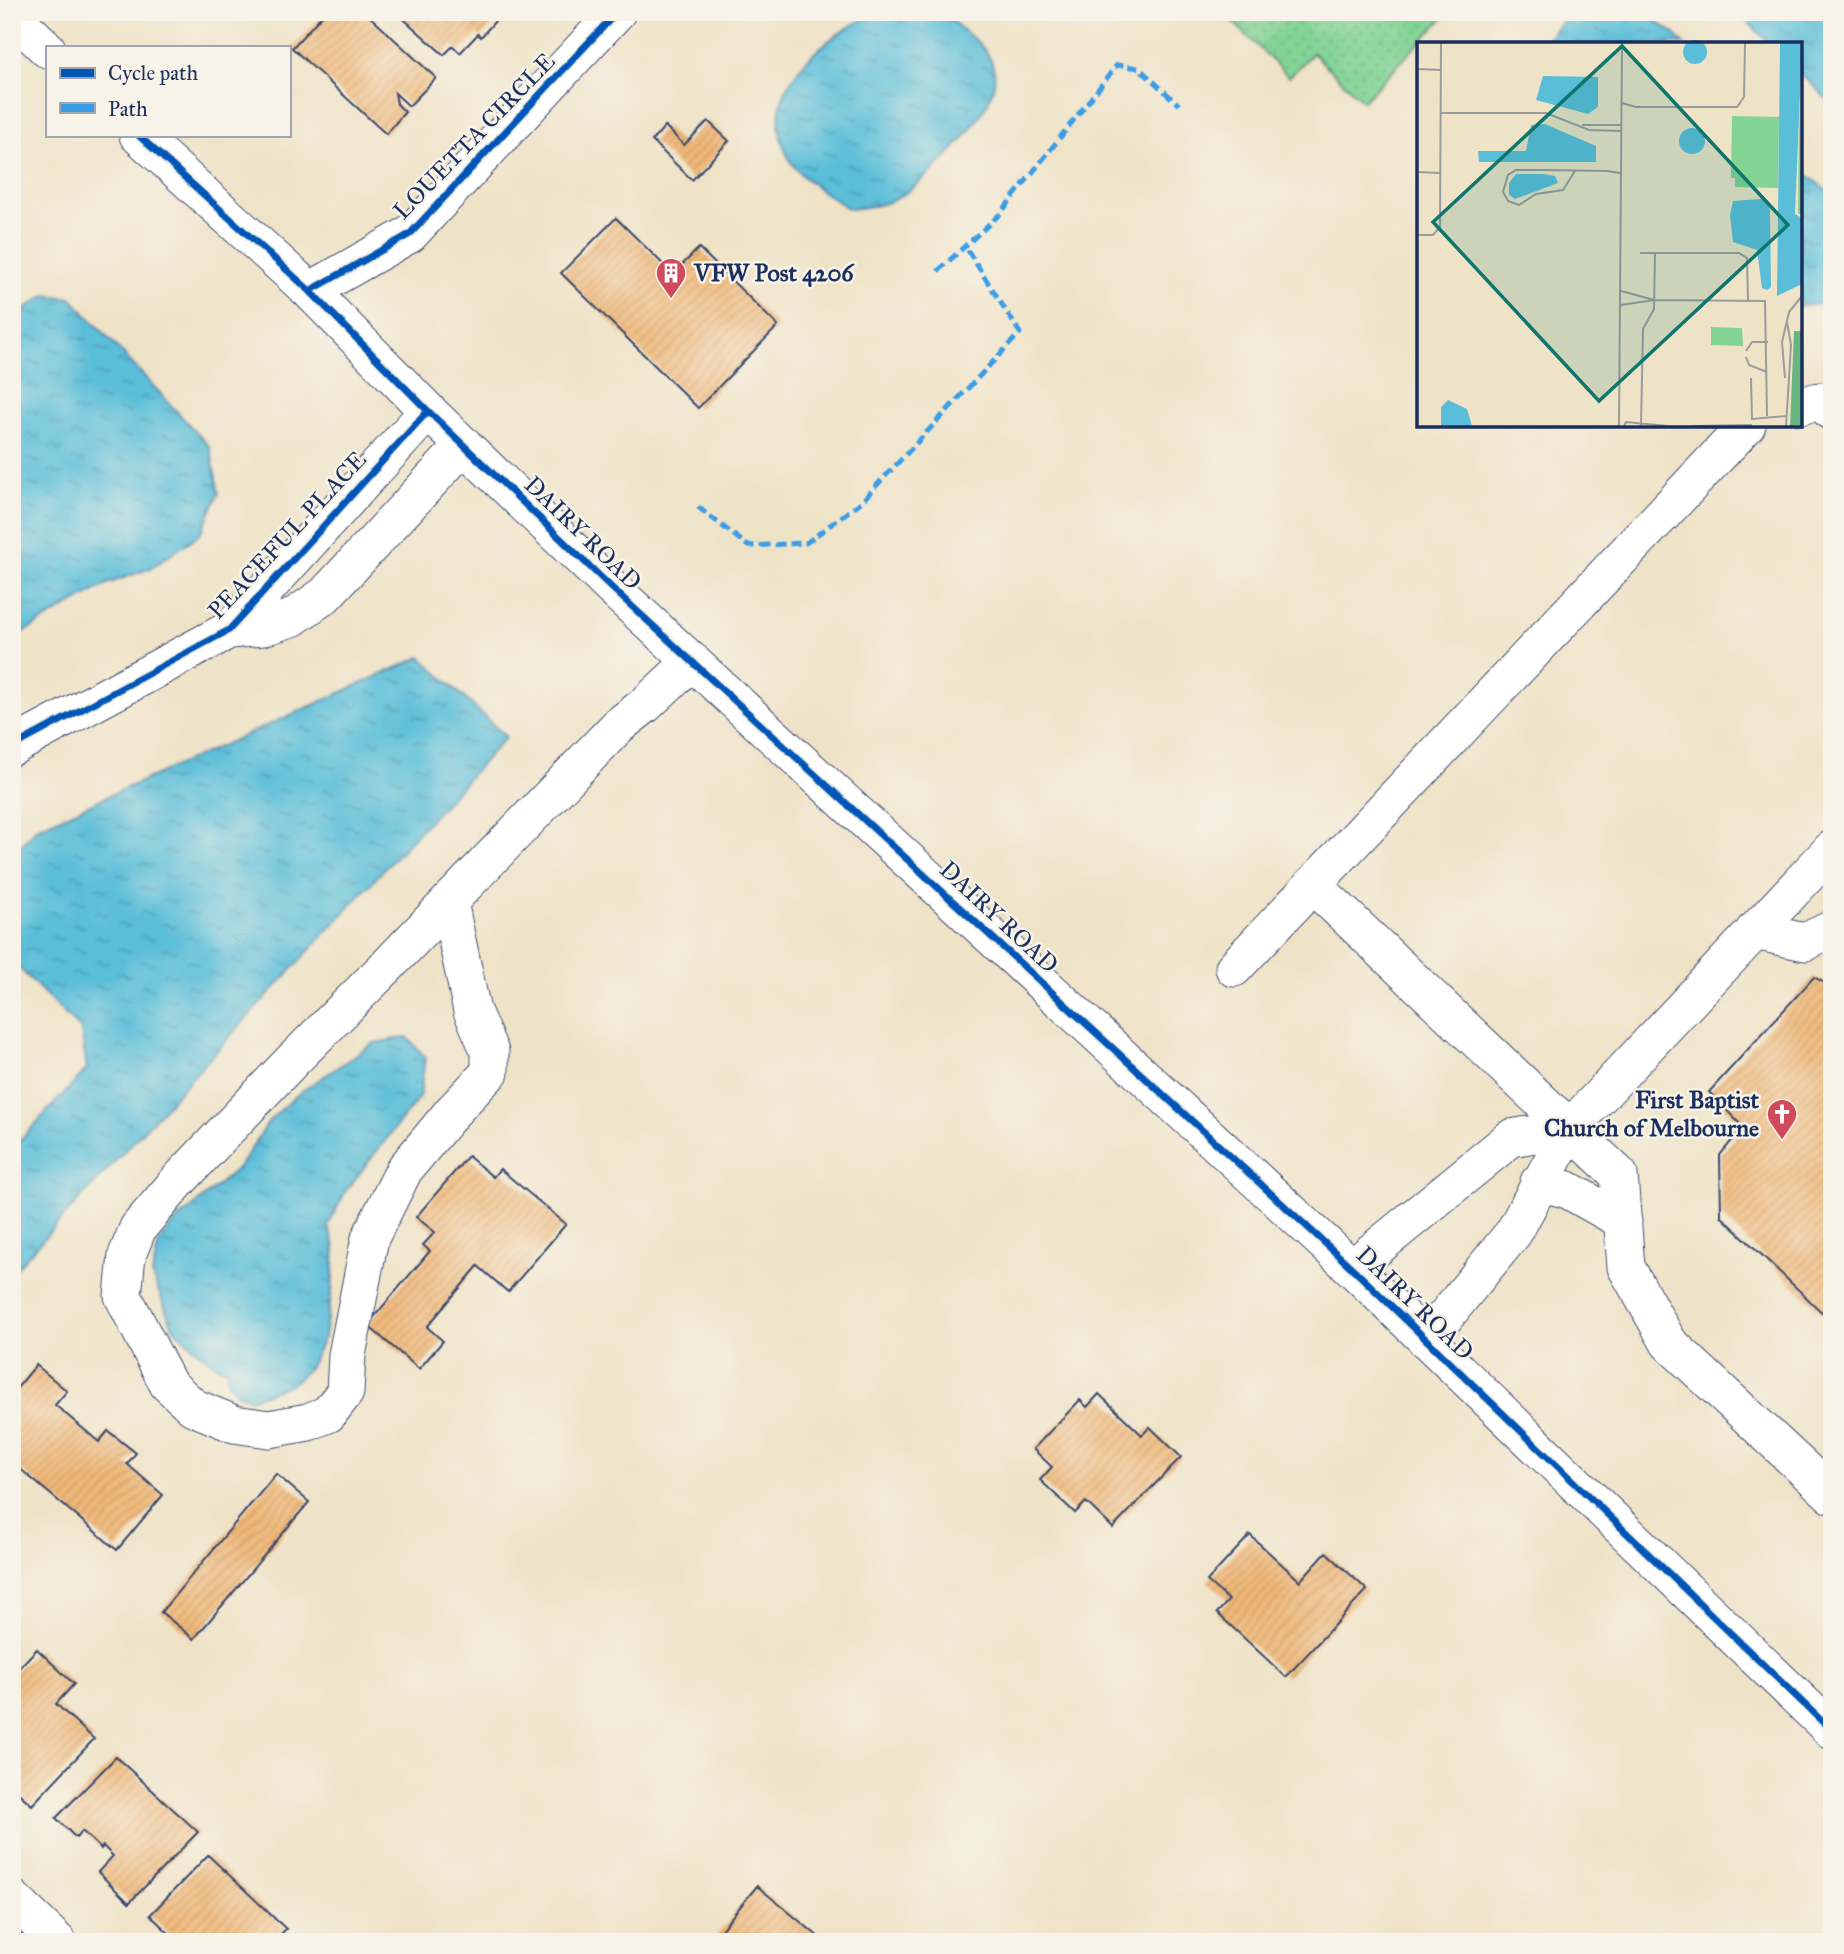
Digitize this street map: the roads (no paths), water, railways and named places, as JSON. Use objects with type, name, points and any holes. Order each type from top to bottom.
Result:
[{"type":"street","name":"LOUETTA CIRCLE","points":[[310,291],[411,234],[617,12]]},
{"type":"street","points":[[12,15],[46,48]]},
{"type":"street","name":"DAIRY ROAD","points":[[139,136],[310,291],[428,411],[692,661],[1352,1268],[1832,1731]]},
{"type":"street","points":[[1802,405],[1819,401],[1832,412]]},
{"type":"street","name":"PEACEFUL PLACE","points":[[12,747],[229,630],[428,411]]},
{"type":"street","points":[[1234,968],[1745,427]]},
{"type":"street","name":"PEACEFUL PLACE","points":[[229,630],[263,627],[292,618],[325,595],[464,445]]},
{"type":"street","points":[[449,902],[472,1011],[489,1052],[490,1072],[404,1170],[370,1238],[347,1355],[345,1392],[328,1414],[309,1422],[269,1429],[234,1424],[193,1408],[169,1384],[123,1296],[127,1255],[138,1228],[178,1181],[289,1063],[618,726],[692,661]]},
{"type":"street","points":[[1426,1340],[1514,1232],[1570,1128],[1832,849]]},
{"type":"street","points":[[1313,885],[1619,1175],[1626,1266],[1670,1343],[1832,1494]]},
{"type":"street","points":[[1754,932],[1805,942],[1832,929]]},
{"type":"street","points":[[1352,1268],[1511,1138],[1570,1128]]},
{"type":"street","points":[[1539,1182],[1567,1190],[1623,1221]]},
{"type":"street","points":[[12,1898],[58,1942]]},
{"type":"water","points":[[877,12],[936,12],[947,17],[987,53],[993,64],[993,87],[987,104],[961,141],[914,187],[889,202],[849,209],[816,186],[795,167],[782,142],[779,116],[783,96],[806,61],[840,33]]},
{"type":"water","points":[[1570,12],[1643,12],[1682,42],[1545,42]]},
{"type":"water","points":[[1738,12],[1832,12],[1832,104],[1802,75],[1802,42],[1768,42]]},
{"type":"water","points":[[1802,171],[1832,195],[1832,305],[1828,303],[1802,306]]},
{"type":"water","points":[[46,295],[71,298],[210,447],[219,493],[200,534],[151,568],[107,584],[12,639],[12,322],[26,308]]},
{"type":"water","points":[[421,657],[506,737],[12,1273],[12,1149],[87,1069],[81,1030],[12,961],[12,856],[36,828]]},
{"type":"water","points":[[407,1037],[425,1057],[420,1096],[345,1192],[328,1226],[335,1247],[332,1291],[324,1337],[310,1367],[292,1384],[251,1399],[236,1393],[227,1381],[228,1370],[217,1366],[173,1328],[152,1274],[159,1242],[174,1223],[239,1167],[270,1120],[299,1093],[374,1043]]},
{"type":"place","name":"VFW Post 4206","points":[[671,300]]},
{"type":"place","name":"First Baptist Church of Melbourne","points":[[1782,1141]]}]
